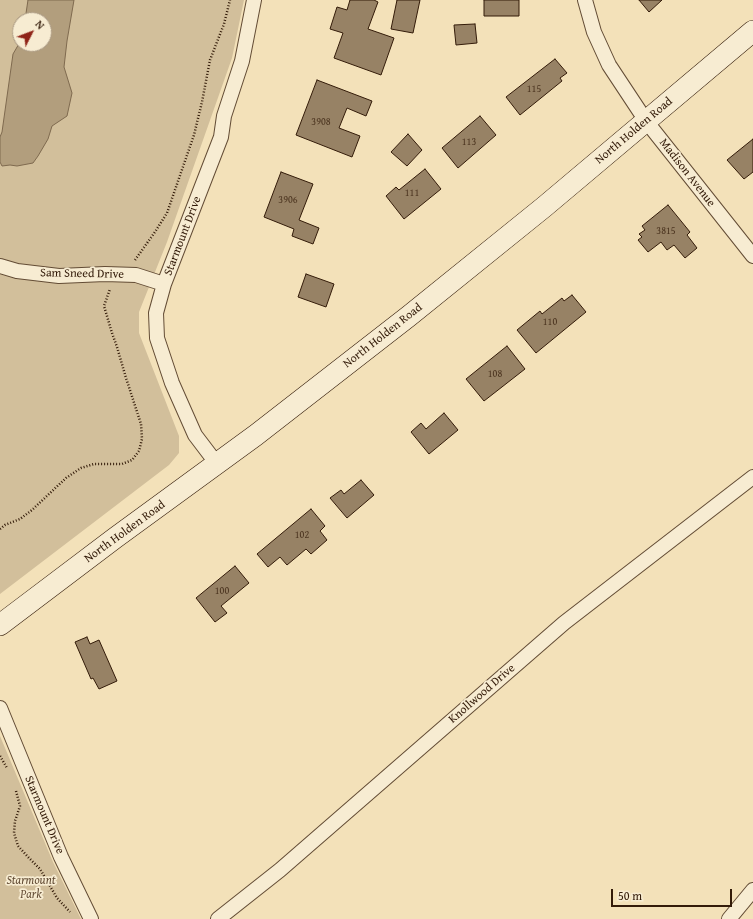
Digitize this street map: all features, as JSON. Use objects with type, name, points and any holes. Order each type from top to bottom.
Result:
[{"type":"main road","name":"North Holden Road","points":[[0,625],[217,464],[409,316],[544,207],[753,31]]},
{"type":"street","name":"Starmount Drive","points":[[217,464],[195,435],[172,383],[157,338],[156,313],[164,284],[220,137],[224,116],[242,61],[254,0]]},
{"type":"street","name":"Madison Avenue","points":[[585,0],[594,32],[608,65],[646,121],[753,256]]},
{"type":"street","name":"Sam Sneed Drive","points":[[0,266],[17,272],[59,276],[106,274],[136,275],[164,284]]},
{"type":"street","name":"Knollwood Drive","points":[[218,919],[280,870],[564,623],[753,477]]},
{"type":"street","name":"Starmount Drive","points":[[0,708],[61,857],[91,919]]},
{"type":"street","points":[[729,919],[753,890]]},
{"type":"path","points":[[0,529],[5,525],[20,519],[32,510],[66,478],[81,468],[94,464],[122,464],[132,460],[139,451],[142,439],[141,424],[104,306],[111,286],[124,275],[167,213],[194,135],[210,60],[224,24],[230,0]]},
{"type":"path","points":[[0,756],[8,769]]},
{"type":"path","points":[[15,787],[20,806],[15,821],[14,833],[18,846],[40,869],[57,898],[74,918]]},
{"type":"green space","points":[[0,0],[244,0],[232,58],[167,242],[139,312],[139,333],[179,436],[179,453],[169,465],[0,594]]},
{"type":"green space","name":"Starmount Park","points":[[0,736],[53,862],[81,919],[0,919]]},
{"type":"shaded area","points":[[28,0],[74,0],[64,67],[72,93],[67,116],[52,126],[48,139],[33,163],[17,166],[2,166],[0,162],[0,137],[2,132],[13,54],[14,52],[52,52],[52,12],[26,12]]},
{"type":"building","points":[[350,0],[374,0],[378,2],[368,29],[394,38],[381,75],[334,58],[343,33],[330,29],[337,7],[347,10]]},
{"type":"building","points":[[397,0],[420,0],[413,33],[391,29]]},
{"type":"building","points":[[484,0],[519,0],[519,16],[484,16]]},
{"type":"building","points":[[639,0],[662,0],[649,12]]},
{"type":"building","points":[[475,24],[477,43],[456,45],[454,25]]},
{"type":"building","points":[[555,59],[567,73],[560,78],[562,81],[520,115],[506,97]]},
{"type":"building","points":[[317,80],[372,101],[366,116],[347,108],[339,128],[360,136],[352,157],[296,135]]},
{"type":"building","points":[[480,116],[496,135],[458,168],[442,148]]},
{"type":"building","points":[[408,134],[422,150],[407,166],[391,152]]},
{"type":"building","points":[[753,139],[753,172],[744,179],[727,160]]},
{"type":"building","points":[[425,169],[441,189],[404,219],[386,196],[396,187],[399,190]]},
{"type":"building","points":[[281,172],[313,184],[299,220],[319,228],[313,244],[292,236],[294,229],[264,217]]},
{"type":"building","points":[[668,205],[690,232],[687,235],[697,248],[685,258],[674,245],[667,250],[661,242],[648,252],[638,240],[642,237],[639,234],[645,230],[642,226]]},
{"type":"building","points":[[306,274],[334,284],[326,307],[298,297]]},
{"type":"building","points":[[572,295],[586,312],[536,353],[517,330],[540,311],[542,314],[562,298],[564,301]]},
{"type":"building","points":[[507,346],[525,369],[484,401],[466,379]]},
{"type":"building","points":[[444,413],[458,430],[429,454],[411,432],[421,423],[426,429]]},
{"type":"building","points":[[361,480],[374,495],[347,518],[330,498],[341,490],[344,494]]},
{"type":"building","points":[[311,509],[325,526],[320,531],[327,540],[311,554],[306,549],[287,565],[280,557],[268,567],[257,554]]},
{"type":"building","points":[[235,566],[249,583],[221,606],[227,613],[215,622],[196,598]]},
{"type":"building","points":[[87,637],[90,644],[99,640],[117,681],[99,689],[93,678],[91,679],[75,642]]}]
